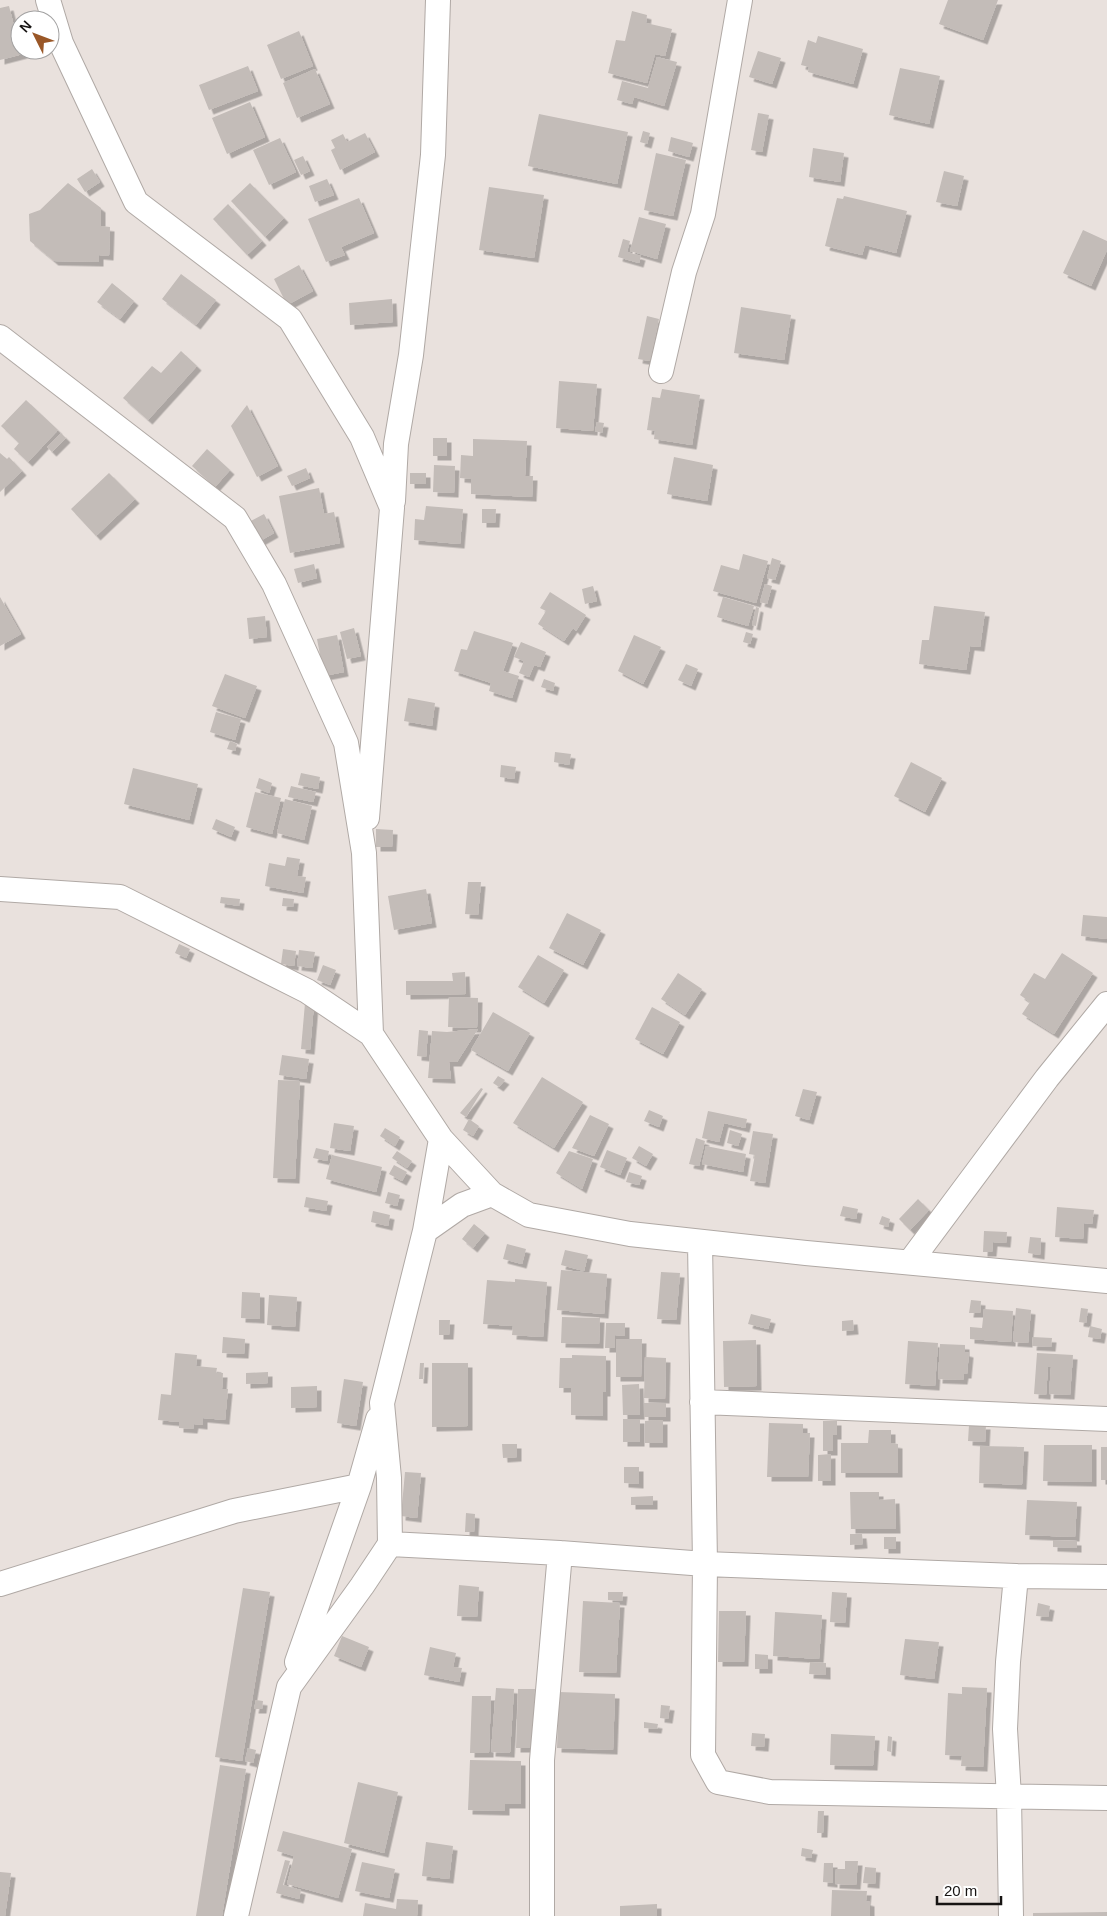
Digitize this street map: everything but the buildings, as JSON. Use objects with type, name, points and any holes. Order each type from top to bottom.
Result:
[{"type":"street","points":[[48,0],[62,43],[136,202],[290,319],[362,437],[392,508]]},
{"type":"street","points":[[371,1034],[364,852],[396,444],[411,355],[433,155],[438,0]]},
{"type":"street","points":[[660,371],[684,272],[703,214],[740,0]]},
{"type":"street","points":[[0,337],[235,518],[274,584],[346,743],[364,852]]},
{"type":"street","points":[[0,889],[120,897],[307,991],[371,1034],[441,1139],[492,1194],[529,1215],[630,1234],[1107,1282]]},
{"type":"street","points":[[910,1262],[1046,1078],[1107,1004]]},
{"type":"street","points":[[236,1916],[289,1687],[359,1486],[382,1403],[425,1231],[441,1139]]},
{"type":"street","points":[[425,1231],[462,1205],[492,1194]]},
{"type":"street","points":[[700,1242],[705,1564],[703,1755],[718,1782],[770,1792],[1107,1798]]},
{"type":"street","points":[[702,1402],[1107,1420]]},
{"type":"street","points":[[289,1687],[390,1544],[389,1478],[382,1403]]},
{"type":"street","points":[[0,1584],[234,1511],[359,1486]]},
{"type":"street","points":[[390,1544],[560,1552],[705,1564],[1016,1576],[1107,1577]]},
{"type":"street","points":[[542,1916],[542,1760],[560,1552]]},
{"type":"street","points":[[1010,1916],[1009,1797],[1006,1729],[1008,1662],[1016,1576]]}]
